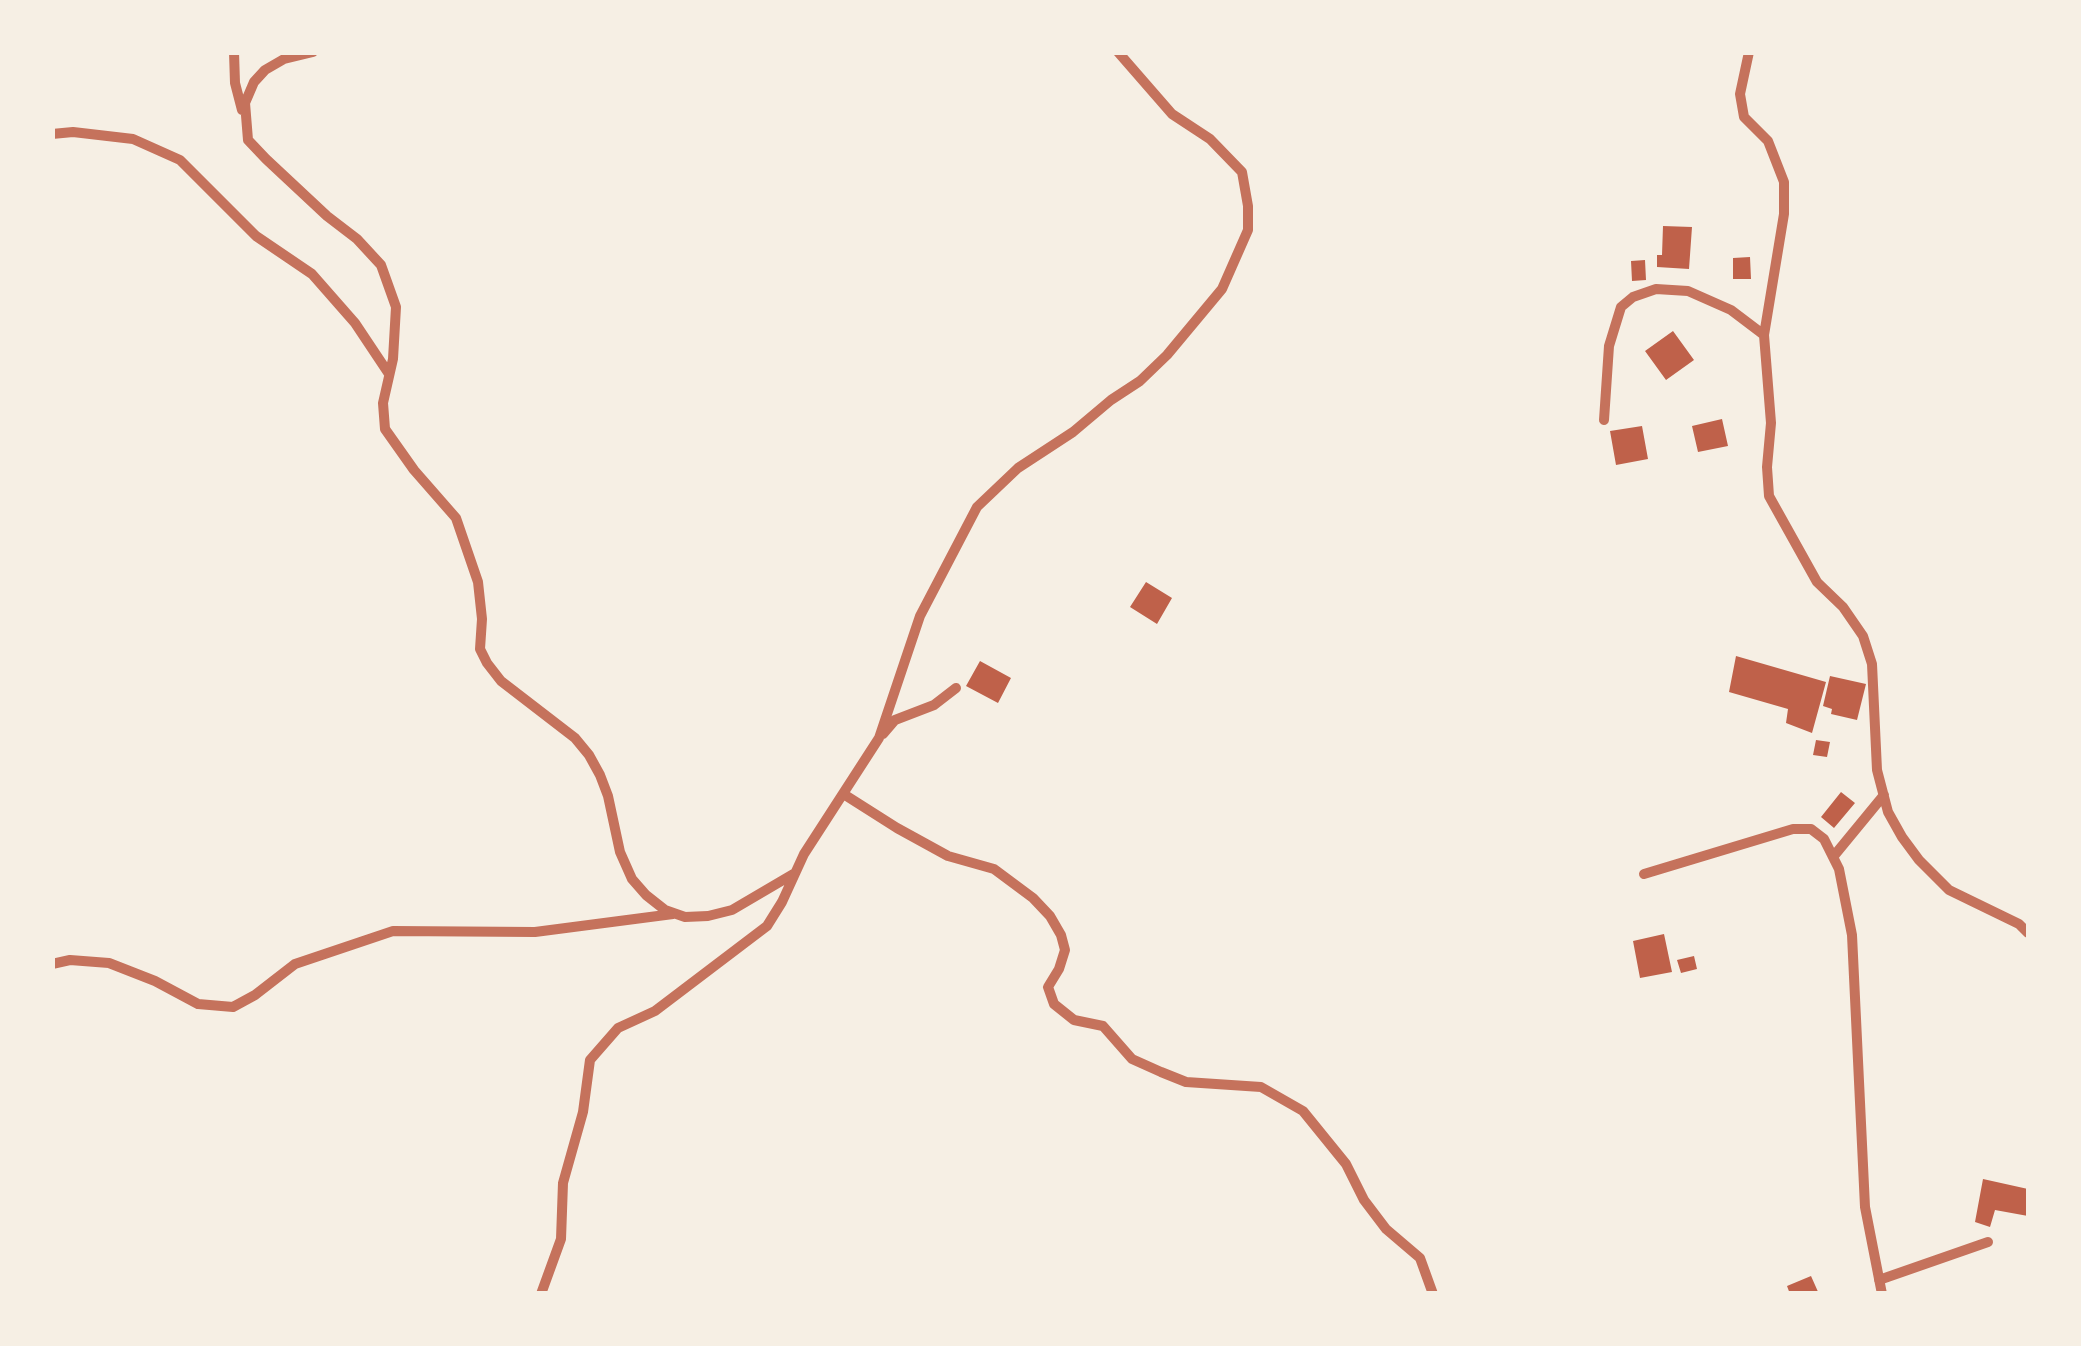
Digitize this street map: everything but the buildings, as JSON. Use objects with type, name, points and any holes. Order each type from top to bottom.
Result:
[{"type":"street","points":[[234,52],[235,84],[246,124]]},
{"type":"street","points":[[312,52],[284,59],[254,82],[245,103],[248,140],[381,265],[396,308],[396,334],[383,403],[385,429],[456,518],[478,582],[480,649],[487,663],[500,681],[574,738],[589,755],[608,796],[620,852],[632,879],[655,902],[685,918],[708,916],[732,910],[796,872]]},
{"type":"street","points":[[879,738],[920,616],[977,507],[1018,468],[1074,432],[1167,356],[1222,289],[1248,230],[1242,172],[1210,139],[1172,114],[1118,52]]},
{"type":"street","points":[[1749,52],[1740,94],[1744,117],[1768,141],[1784,182],[1784,214],[1764,335],[1771,423],[1769,496],[1817,582],[1843,607],[1863,636],[1872,664],[1877,770],[1888,812],[1902,837],[1949,890],[2019,924],[2028,933]]},
{"type":"street","points":[[52,134],[72,132],[133,139],[180,160],[256,236],[312,274],[355,323],[389,374]]},
{"type":"street","points":[[1604,420],[1608,346],[1621,307],[1633,297],[1656,289],[1688,291],[1732,310],[1764,335]]},
{"type":"street","points":[[541,1294],[561,1239],[564,1183],[584,1112],[590,1060],[618,1028],[655,1011],[767,926],[804,854],[879,738],[895,720],[934,704],[956,688]]},
{"type":"street","points":[[845,795],[948,856],[994,869],[1033,898],[1061,935],[1066,950],[1048,987],[1054,1004],[1074,1020],[1103,1026],[1132,1059],[1161,1072],[1186,1082],[1261,1087],[1304,1112],[1346,1164],[1364,1200],[1386,1229],[1420,1258],[1433,1294]]},
{"type":"street","points":[[1833,857],[1884,795]]},
{"type":"street","points":[[1644,874],[1793,828],[1811,829],[1824,839],[1839,869],[1852,935],[1865,1207],[1882,1294]]},
{"type":"street","points":[[52,964],[70,960],[109,963],[198,1004],[234,1006],[295,964],[394,931],[536,932],[674,914]]},
{"type":"street","points":[[1879,1280],[1988,1242]]}]
